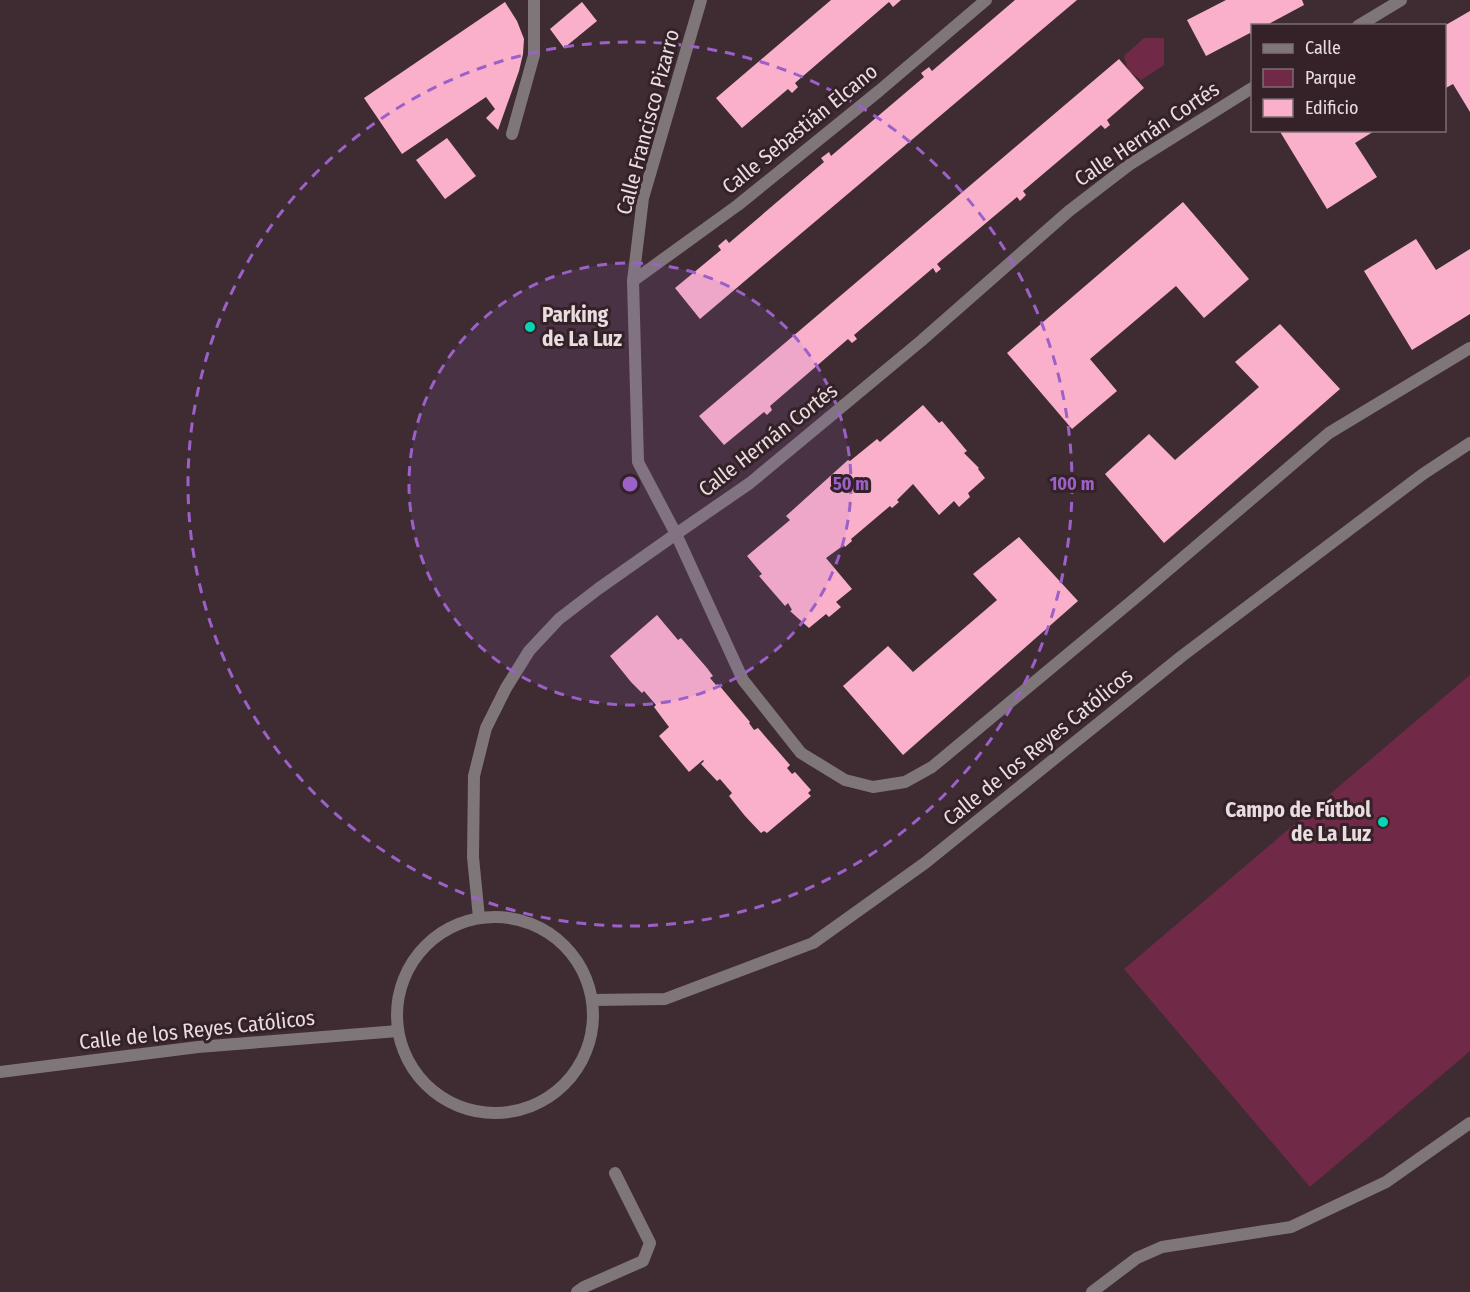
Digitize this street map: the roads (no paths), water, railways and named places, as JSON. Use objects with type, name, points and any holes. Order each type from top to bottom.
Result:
[{"type":"street","points":[[512,134],[534,55],[534,0]]},
{"type":"street","name":"Calle Francisco Pizarro","points":[[701,0],[643,198],[633,281],[638,462],[676,534],[743,680],[801,753],[845,780],[873,787],[904,782],[932,767],[1329,433],[1470,348]]},
{"type":"street","name":"Calle Sebastián Elcano","points":[[633,281],[738,205],[879,91],[986,0]]},
{"type":"street","points":[[1361,24],[1401,0]]},
{"type":"street","name":"Calle Hernán Cortés","points":[[479,918],[473,857],[474,776],[486,728],[506,688],[529,651],[559,619],[598,589],[759,476],[921,340],[1069,211],[1129,165],[1251,89]]},
{"type":"street","name":"Calle de los Reyes Católicos","points":[[593,1000],[665,999],[813,943],[925,863],[1182,656],[1423,474],[1470,443]]},
{"type":"street","points":[[510,917],[540,927],[565,945],[584,970],[593,1000],[593,1035],[580,1066],[573,1075],[558,1092],[528,1108],[494,1114],[460,1107],[431,1090],[410,1063],[398,1032],[398,1000],[407,971],[425,946],[441,933],[450,927],[479,918],[510,917]]},
{"type":"street","name":"Calle de los Reyes Católicos","points":[[0,1072],[198,1047],[398,1032]]},
{"type":"street","points":[[1092,1292],[1137,1258],[1161,1247],[1291,1227],[1386,1182],[1470,1123]]},
{"type":"street","points":[[577,1292],[643,1261],[650,1243],[615,1173]]},
{"type":"place","name":"Parking de La Luz","points":[[530,327]]},
{"type":"place","name":"Campo de Fútbol de La Luz","points":[[1383,822]]}]
